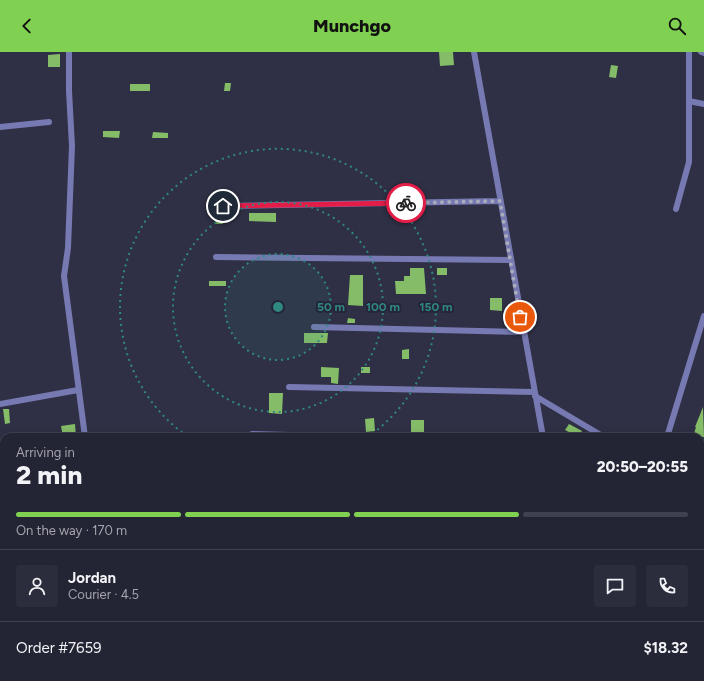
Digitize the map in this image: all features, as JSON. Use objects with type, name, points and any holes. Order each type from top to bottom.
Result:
[{"type":"street","points":[[69,52],[68,91],[72,146],[68,248],[64,276],[84,433]]},
{"type":"street","points":[[474,52],[541,433]]},
{"type":"street","points":[[676,209],[689,162],[689,52]]},
{"type":"street","points":[[689,101],[704,104]]},
{"type":"street","points":[[0,127],[49,122]]},
{"type":"street","points":[[223,206],[500,201]]},
{"type":"street","points":[[216,257],[510,260]]},
{"type":"street","points":[[668,433],[704,316]]},
{"type":"street","points":[[314,327],[523,332]]},
{"type":"street","points":[[289,387],[534,394],[597,433]]},
{"type":"street","points":[[0,404],[78,390]]},
{"type":"building","points":[[439,52],[453,52],[454,65],[440,66]]},
{"type":"building","points":[[60,54],[60,67],[48,67],[48,55]]},
{"type":"building","points":[[611,65],[618,66],[616,78],[609,77]]},
{"type":"building","points":[[225,83],[231,83],[230,91],[224,91]]},
{"type":"building","points":[[130,84],[150,84],[150,91],[130,91]]},
{"type":"building","points":[[103,131],[120,131],[119,138],[103,137]]},
{"type":"building","points":[[153,132],[168,133],[168,138],[152,138]]},
{"type":"building","points":[[249,213],[276,213],[276,222],[249,221]]},
{"type":"building","points":[[215,217],[223,218],[223,224],[215,224]]},
{"type":"building","points":[[410,268],[424,268],[426,294],[396,294],[395,281],[404,281],[404,276],[410,276]]},
{"type":"building","points":[[437,268],[447,268],[447,275],[437,275]]},
{"type":"building","points":[[350,275],[363,275],[363,306],[348,305]]},
{"type":"building","points":[[209,281],[226,281],[226,286],[209,286]]},
{"type":"building","points":[[490,298],[502,298],[502,311],[490,310]]},
{"type":"building","points":[[348,318],[355,319],[355,323],[347,323]]},
{"type":"building","points":[[304,333],[328,333],[327,343],[304,343]]},
{"type":"building","points":[[409,349],[409,359],[402,359],[402,350]]},
{"type":"building","points":[[321,367],[339,368],[338,384],[331,383],[331,377],[321,377]]},
{"type":"building","points":[[361,367],[370,367],[370,373],[361,373]]},
{"type":"building","points":[[269,393],[283,393],[282,414],[269,413]]},
{"type":"building","points":[[703,407],[704,433],[694,433]]},
{"type":"building","points":[[3,409],[9,409],[10,423],[5,424]]},
{"type":"building","points":[[374,418],[375,431],[366,432],[365,419]]},
{"type":"building","points":[[411,420],[424,420],[424,433],[411,433]]},
{"type":"building","points":[[75,424],[76,433],[62,433],[61,426]]},
{"type":"building","points":[[569,424],[582,431],[581,433],[571,433],[565,430]]},
{"type":"way so far","points":[[406,203],[500,201],[520,317]]},
{"type":"route","points":[[223,206],[406,203]]}]
